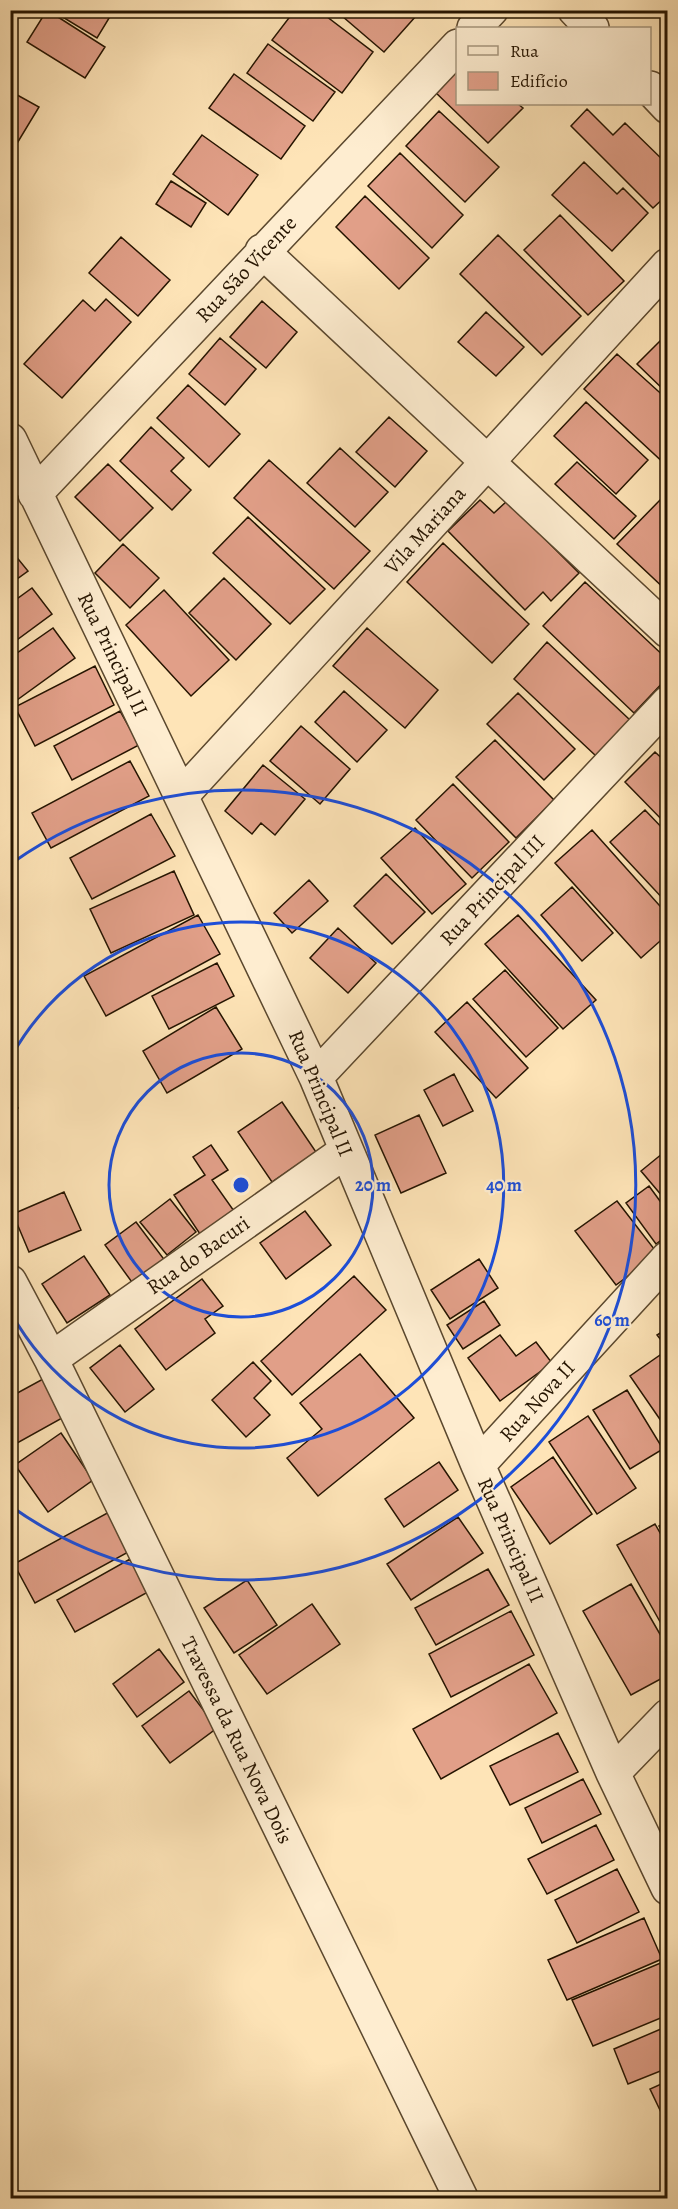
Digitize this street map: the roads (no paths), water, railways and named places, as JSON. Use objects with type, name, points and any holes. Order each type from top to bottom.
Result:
[{"type":"street","points":[[475,27],[491,10]]},
{"type":"street","points":[[575,10],[591,27]]},
{"type":"street","name":"Rua São Vicente","points":[[35,494],[456,48]]},
{"type":"street","points":[[651,89],[668,107]]},
{"type":"street","points":[[262,251],[668,631]]},
{"type":"street","name":"Vila Mariana","points":[[182,795],[668,265]]},
{"type":"street","name":"Rua Principal II","points":[[10,440],[316,1077],[478,1465],[613,1773],[668,1888]]},
{"type":"street","name":"Rua Principal III","points":[[316,1077],[668,703]]},
{"type":"street","name":"Rua do Bacuri","points":[[51,1359],[346,1151]]},
{"type":"street","name":"Rua Nova II","points":[[478,1465],[668,1258]]},
{"type":"street","name":"Travessa da Rua Nova Dois","points":[[10,1282],[51,1359],[461,2199]]},
{"type":"street","points":[[613,1773],[668,1716]]}]
